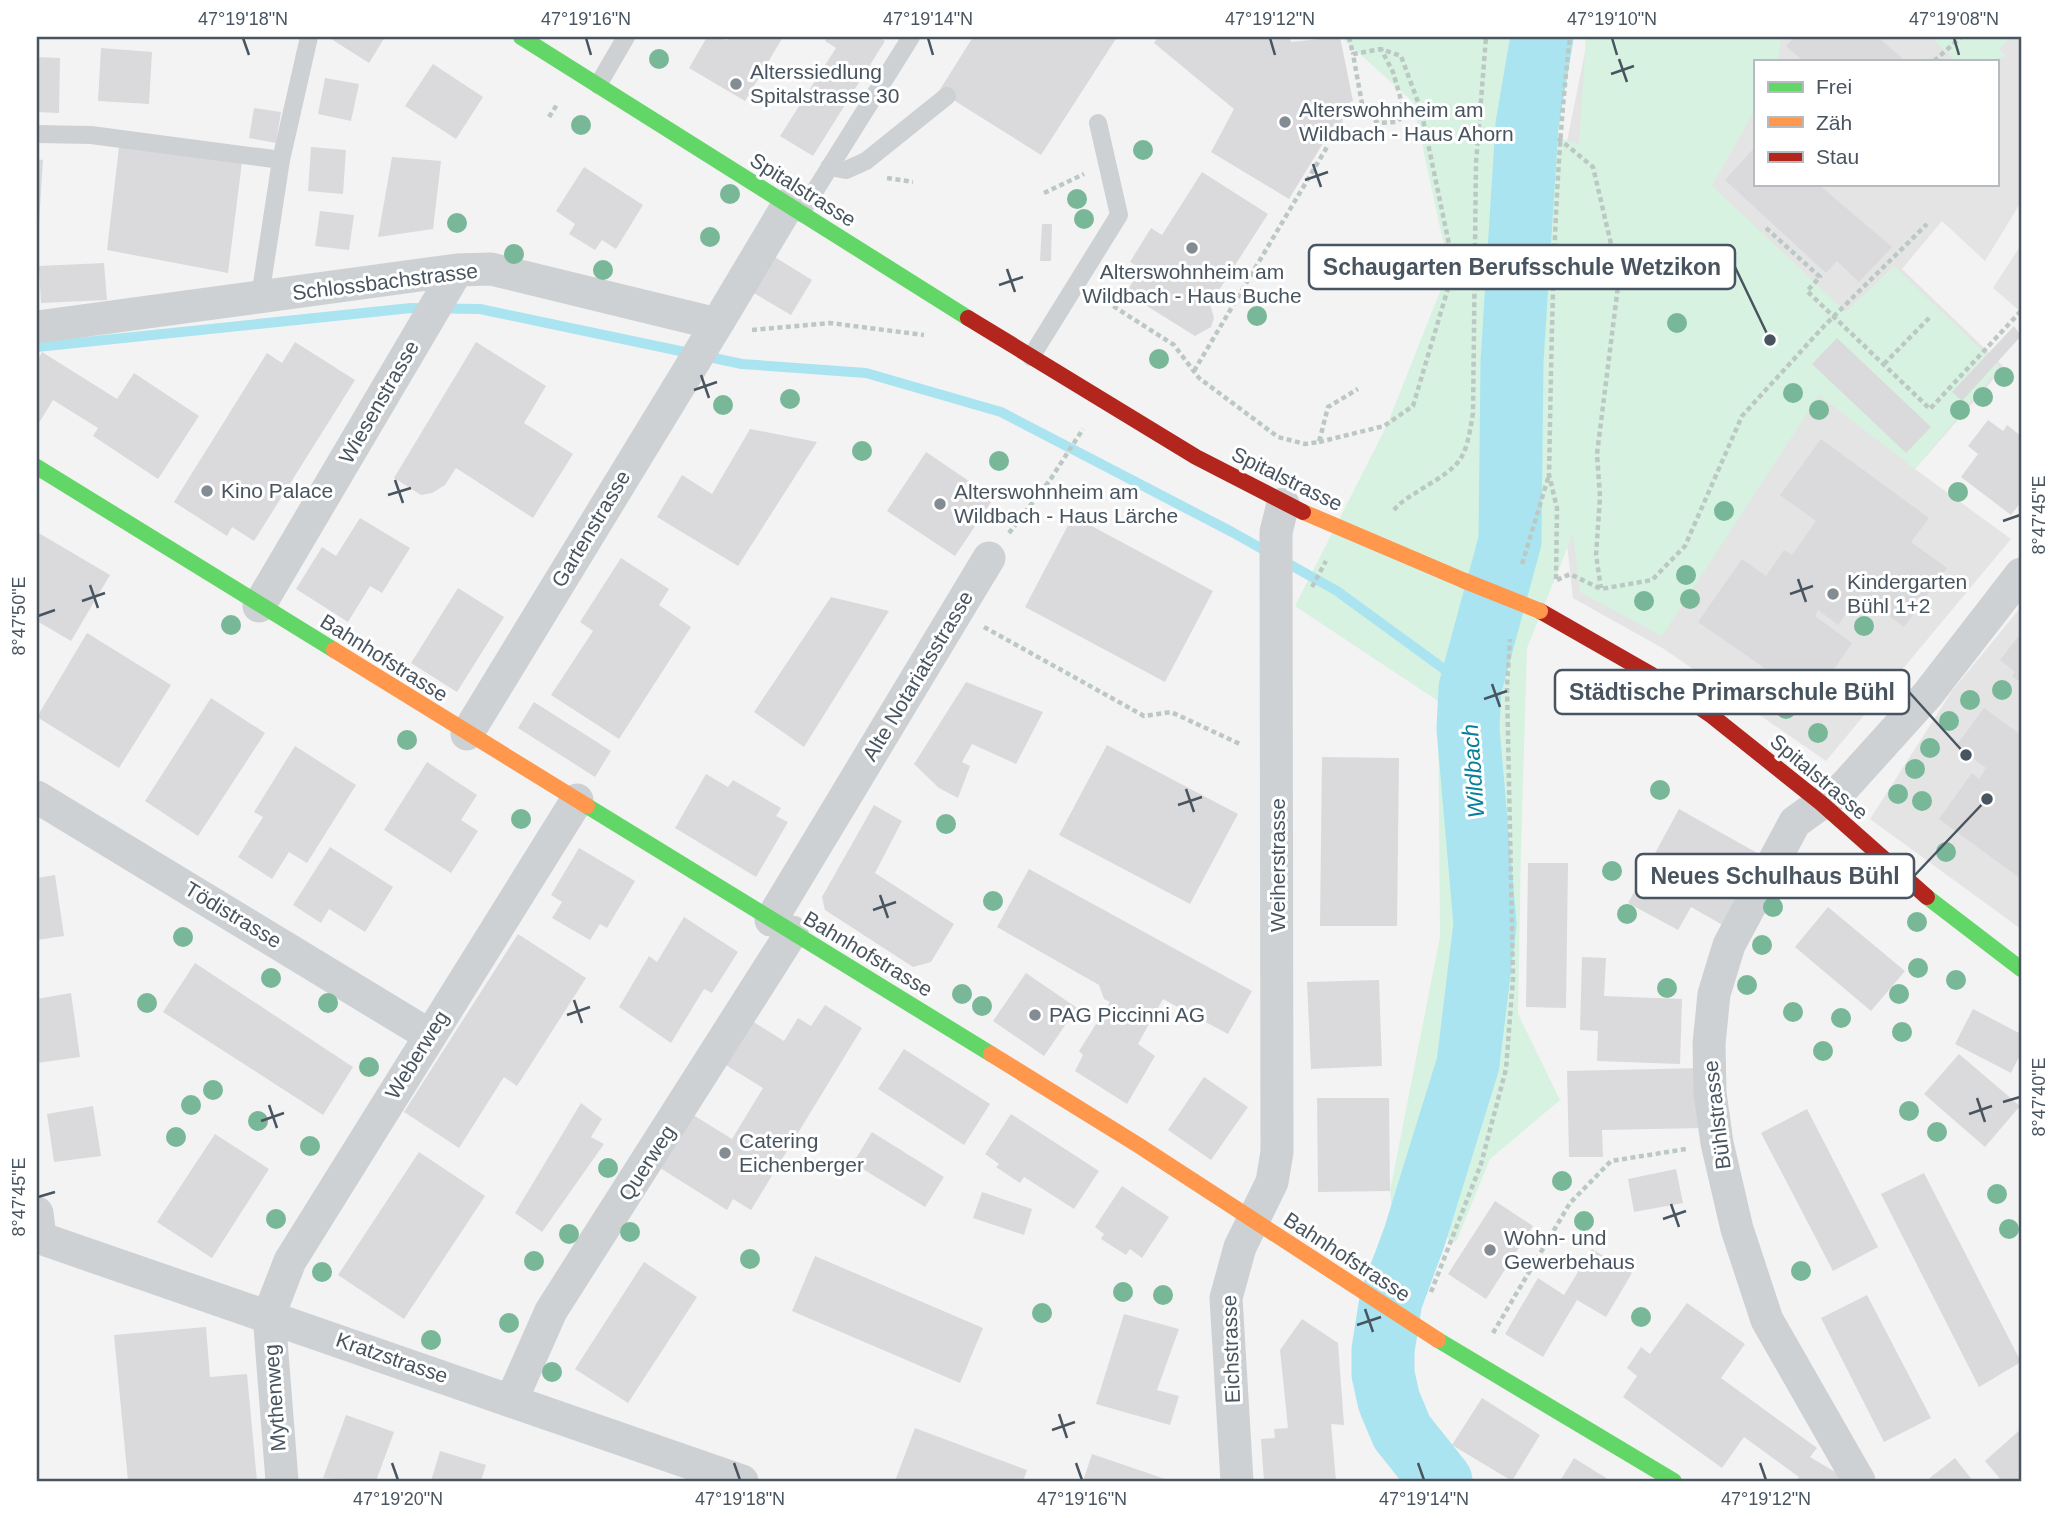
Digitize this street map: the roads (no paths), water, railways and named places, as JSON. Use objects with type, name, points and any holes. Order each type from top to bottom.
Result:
[{"type":"main road","name":"Spitalstrasse","points":[[521,37],[1031,358],[1196,457],[1280,518],[1465,581],[1540,611],[1652,675],[1712,716],[1821,803],[1901,877],[2021,969]]},
{"type":"main road","name":"Bahnhofstrasse","points":[[37,467],[1138,1145],[1475,1364],[1674,1481]]},
{"type":"street","points":[[712,332],[794,209]]},
{"type":"street","name":"Schlossbachstrasse","points":[[37,327],[260,297],[451,281],[491,269],[712,332]]},
{"type":"street","name":"Wiesenstrasse","points":[[259,606],[451,281]]},
{"type":"street","name":"Gartenstrasse","points":[[467,734],[712,332]]},
{"type":"street","name":"Weiherstrasse","points":[[1253,1222],[1272,1182],[1277,1152],[1276,589],[1280,518]]},
{"type":"street","name":"Alte Notariatsstrasse","points":[[782,926],[989,558]]},
{"type":"street","name":"Bühlstrasse","points":[[1859,1481],[1768,1320],[1737,1229],[1717,1143],[1710,1093],[1709,1044],[1714,994],[1729,945],[1795,821],[1844,787],[1928,694],[2021,575]]},
{"type":"street","name":"Tödistrasse","points":[[37,797],[429,1035]]},
{"type":"street","name":"Weberweg","points":[[269,1315],[290,1261],[577,800]]},
{"type":"street","name":"Querweg","points":[[512,1399],[551,1311],[625,1196],[782,926]]},
{"type":"street","name":"Eichstrasse","points":[[1237,1481],[1226,1298],[1233,1267],[1253,1222]]},
{"type":"street","name":"Kratzstrasse","points":[[38,1226],[269,1315],[742,1481]]},
{"type":"street","name":"Mythenweg","points":[[269,1315],[282,1481]]},
{"type":"lane","points":[[260,297],[281,160],[309,37]]},
{"type":"lane","points":[[598,85],[626,37]]},
{"type":"lane","points":[[794,209],[829,167],[911,37]]},
{"type":"lane","points":[[829,167],[846,170],[866,161],[947,96]]},
{"type":"lane","points":[[1031,358],[1119,215],[1098,123]]},
{"type":"lane","points":[[37,134],[90,135],[281,160]]},
{"type":"waterway","name":"Wildbach","points":[[1441,1481],[1402,1432],[1389,1401],[1383,1374],[1383,1350],[1391,1300],[1414,1238],[1468,1064],[1485,924],[1468,729],[1470,688],[1510,541],[1512,361],[1527,125],[1542,37]]},
{"type":"waterway","points":[[37,347],[411,308],[480,309],[742,364],[866,373],[1001,412],[1232,532],[1337,591],[1470,688]]},
{"type":"place","name":"Alterssiedlung Spitalstrasse 30","points":[[736,84]]},
{"type":"place","name":"Alterswohnheim am Wildbach - Haus Ahorn","points":[[1285,122]]},
{"type":"place","name":"Alterswohnheim am Wildbach - Haus Buche","points":[[1192,248]]},
{"type":"place","name":"Schaugarten Berufsschule Wetzikon","points":[[1770,340]]},
{"type":"place","name":"Kino Palace","points":[[207,491]]},
{"type":"place","name":"Alterswohnheim am Wildbach - Haus Lärche","points":[[940,504]]},
{"type":"place","name":"Kindergarten Bühl 1+2","points":[[1833,594]]},
{"type":"place","name":"Städtische Primarschule Bühl","points":[[1966,755]]},
{"type":"place","name":"Neues Schulhaus Bühl","points":[[1987,799]]},
{"type":"place","name":"PAG Piccinni AG","points":[[1035,1015]]},
{"type":"place","name":"Catering Eichenberger","points":[[725,1153]]},
{"type":"place","name":"Wohn- und Gewerbehaus","points":[[1490,1250]]}]
